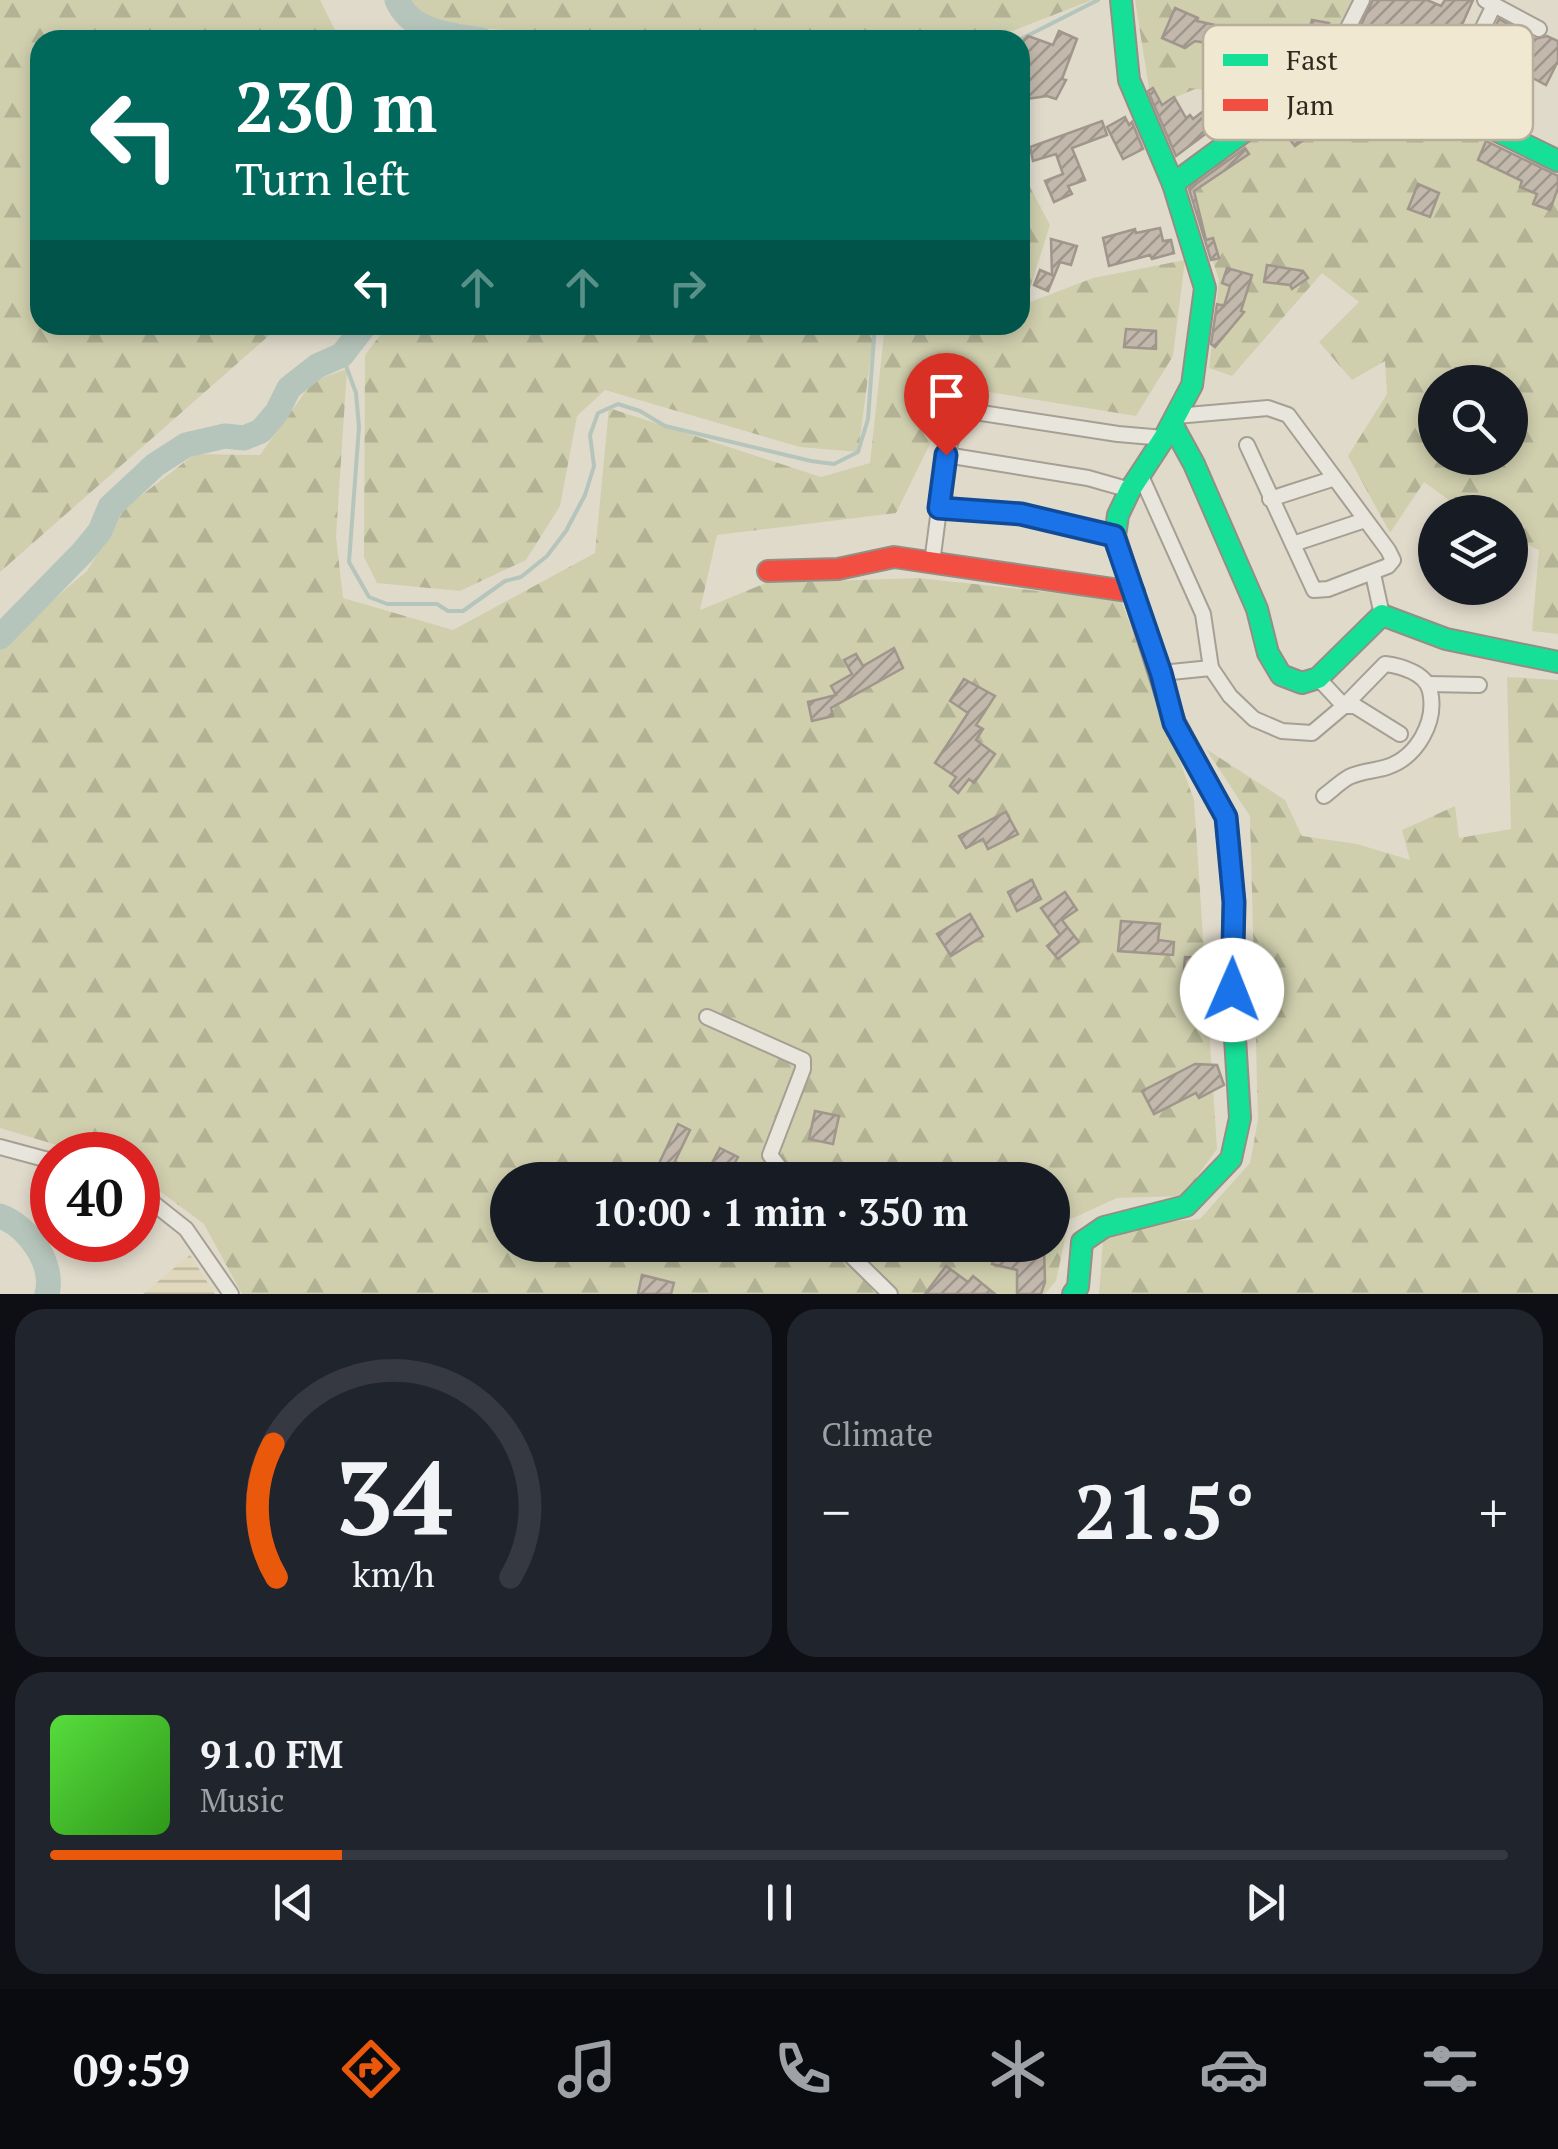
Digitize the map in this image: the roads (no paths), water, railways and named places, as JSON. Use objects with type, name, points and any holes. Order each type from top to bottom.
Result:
[{"type":"street","points":[[1073,1294],[1078,1287],[1082,1242],[1104,1227],[1186,1206],[1231,1159],[1240,1118],[1232,990],[1234,902],[1226,817],[1174,723],[1114,536],[1118,516],[1192,386],[1204,288],[1172,184],[1129,80],[1121,0]]},
{"type":"street","points":[[1350,25],[1362,0]]},
{"type":"street","points":[[1490,2],[1532,25]]},
{"type":"street","points":[[1533,26],[1539,29]]},
{"type":"street","points":[[1172,184],[1232,140]]},
{"type":"street","points":[[1515,140],[1558,161]]},
{"type":"street","points":[[932,562],[946,455],[962,410],[1118,434],[1268,408],[1288,415],[1393,560],[1373,574],[1314,590],[1247,445]]},
{"type":"street","points":[[1171,426],[1194,464],[1257,608],[1268,653],[1281,676],[1302,683],[1318,678],[1382,615]]},
{"type":"street","points":[[946,455],[1136,483]]},
{"type":"street","points":[[1270,499],[1332,479]]},
{"type":"street","points":[[1136,483],[1203,614],[1211,668],[1230,696],[1254,719],[1282,731],[1312,733],[1385,664],[1398,665],[1428,684],[1479,685]]},
{"type":"street","points":[[939,508],[1021,514],[1114,536]]},
{"type":"street","points":[[1293,544],[1365,520]]},
{"type":"street","points":[[768,571],[838,568],[894,557],[1134,592]]},
{"type":"street","points":[[1373,574],[1382,615]]},
{"type":"street","points":[[1382,615],[1412,630],[1462,645],[1558,662]]},
{"type":"street","points":[[1161,673],[1211,668]]},
{"type":"street","points":[[1318,678],[1344,706],[1355,706],[1400,734]]},
{"type":"street","points":[[1324,796],[1350,776],[1387,767],[1417,748],[1431,708],[1428,684]]},
{"type":"street","points":[[707,1017],[803,1060],[770,1155],[775,1162]]},
{"type":"street","points":[[0,1148],[30,1155]]},
{"type":"street","points":[[160,1208],[186,1229],[231,1294]]},
{"type":"street","points":[[857,1262],[890,1294]]},
{"type":"waterway","points":[[397,0],[412,19],[433,30]]},
{"type":"waterway","points":[[1030,34],[1098,0]]},
{"type":"waterway","points":[[0,637],[83,552],[100,531],[110,507],[155,465],[186,445],[225,436],[244,438],[261,431],[277,412],[289,388],[317,366],[342,355],[357,335]]},
{"type":"waterway","points":[[342,355],[356,393],[359,427],[349,562],[369,597],[387,604],[437,604],[448,611],[463,611],[505,581],[521,577],[547,556],[566,531],[585,495],[594,466],[590,435],[598,413],[618,404],[665,426],[834,464],[858,452],[868,419],[874,335]]},
{"type":"waterway","points":[[0,1216],[20,1228],[37,1248],[47,1271],[47,1294]]}]
